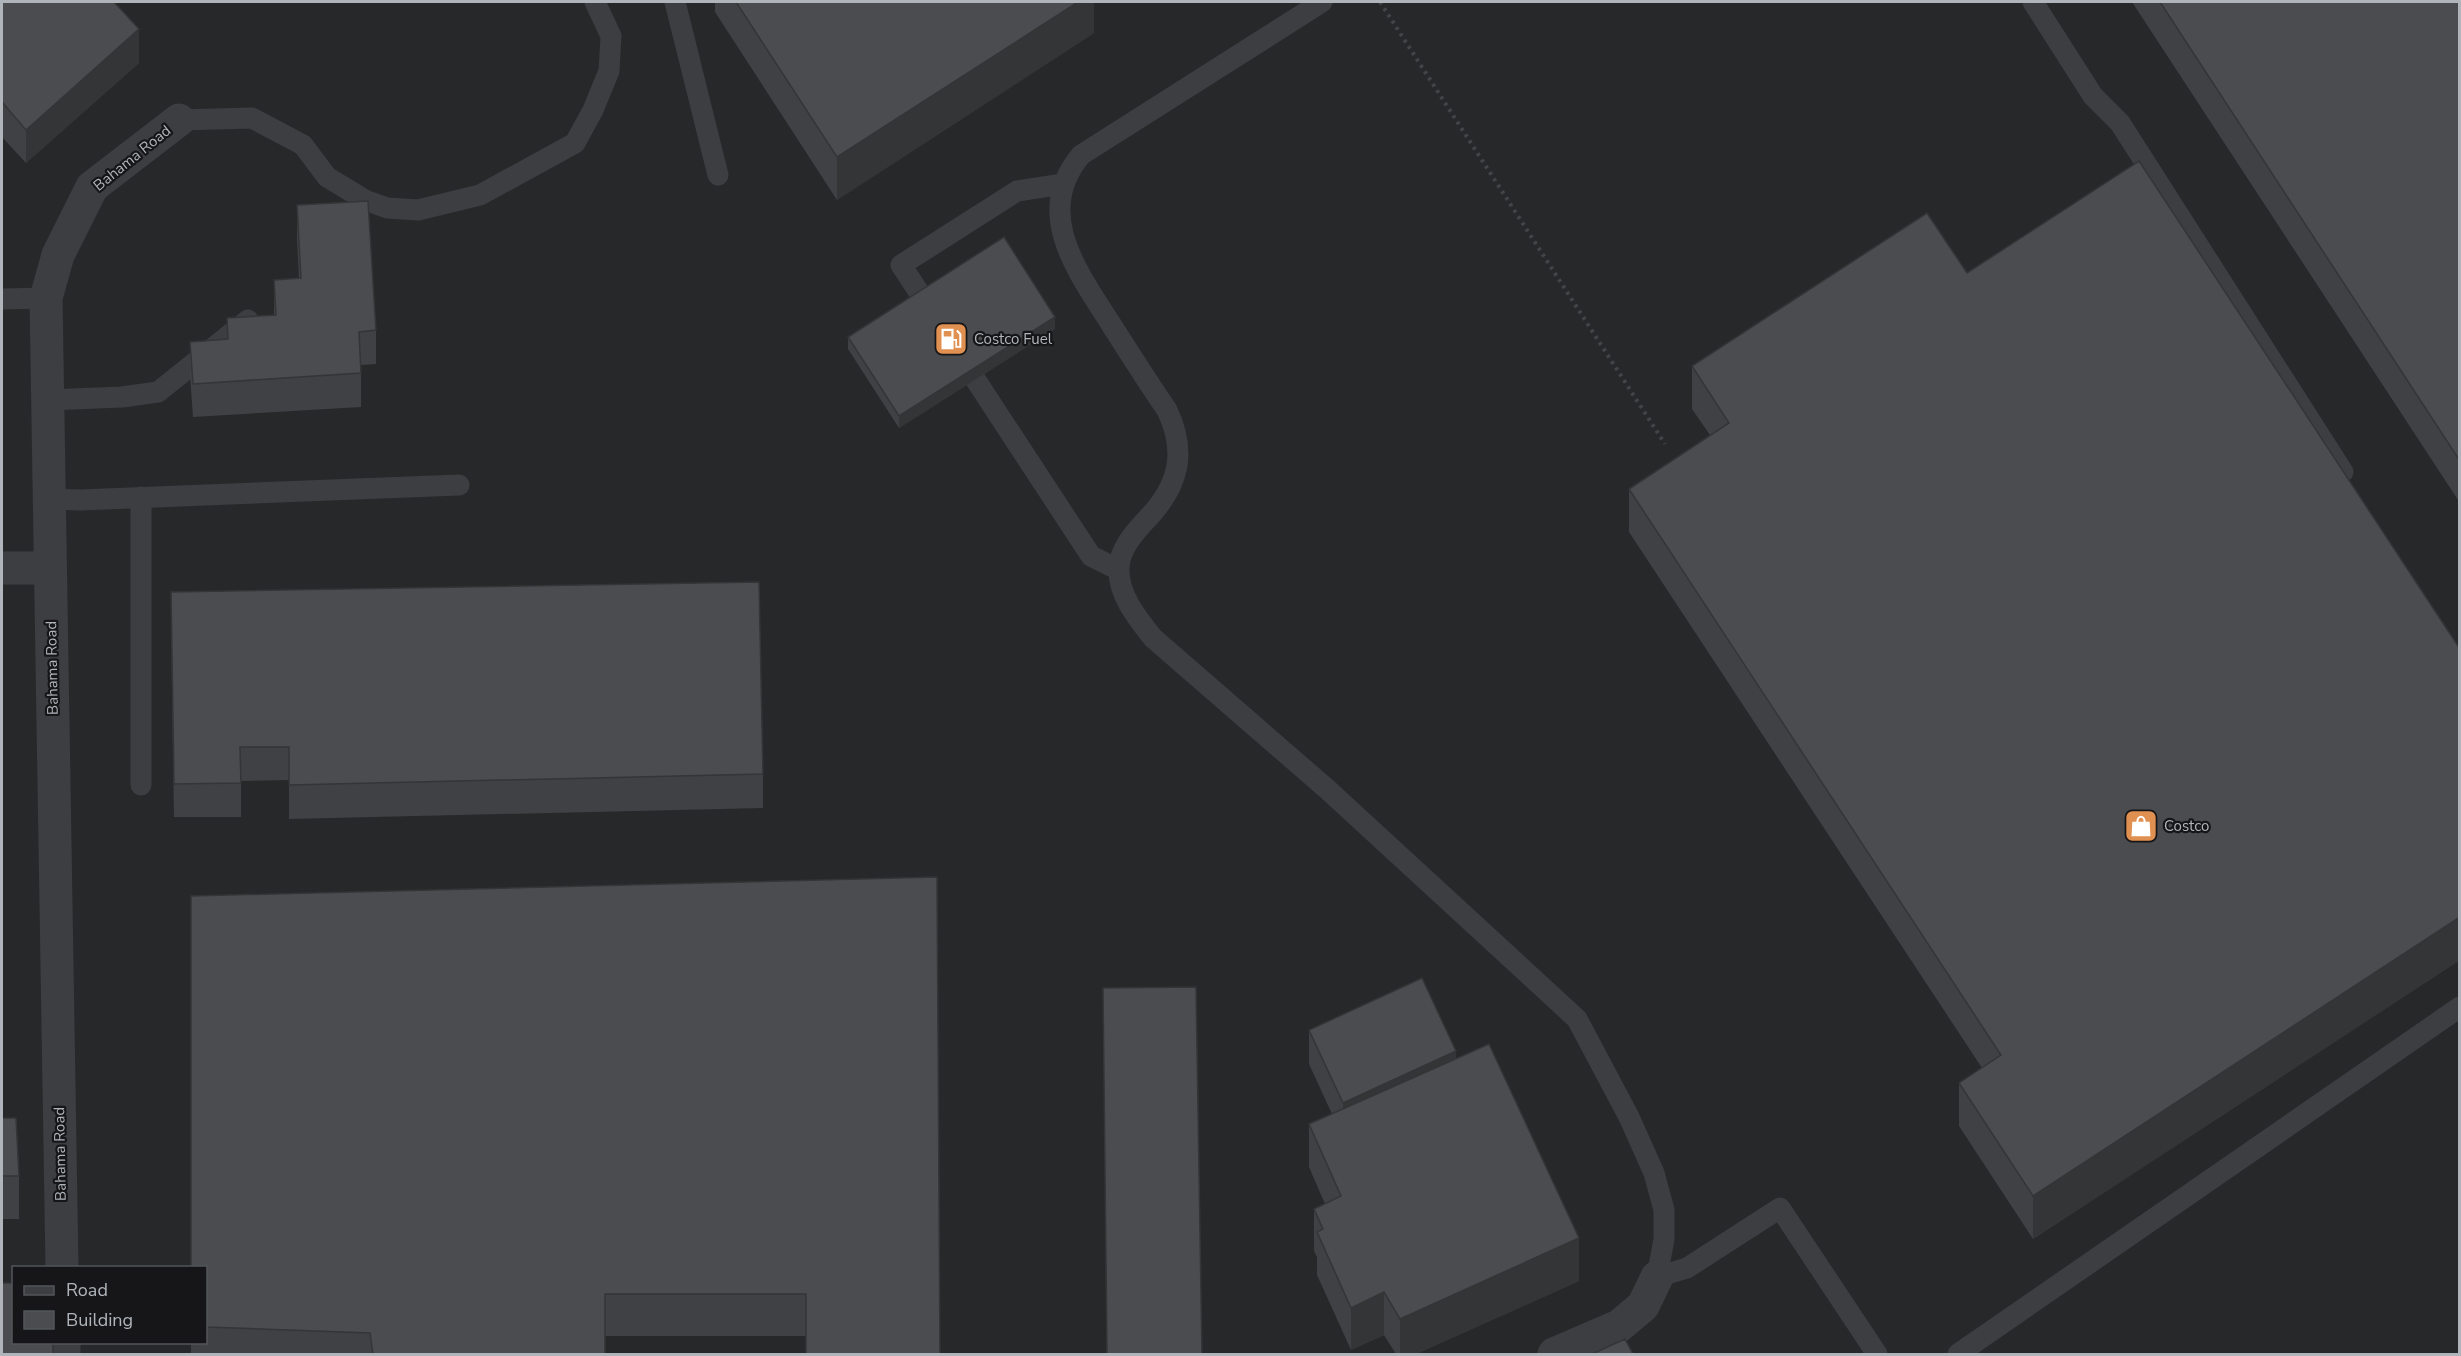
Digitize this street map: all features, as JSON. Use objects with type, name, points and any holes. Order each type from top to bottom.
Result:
[{"type":"street","name":"Bahama Road","points":[[62,1266],[46,298],[58,255],[92,187],[179,120]]},
{"type":"street","points":[[2,568],[51,568]]},
{"type":"street","points":[[1554,1354],[1619,1326],[1643,1306],[1658,1277]]},
{"type":"lane","points":[[179,120],[252,118],[303,146],[327,177],[365,200],[387,208],[418,210],[480,195],[575,143],[593,110],[609,70],[610,36],[595,2]]},
{"type":"lane","points":[[675,2],[718,175]]},
{"type":"lane","points":[[1323,2],[1081,155],[1068,171],[1063,184],[1060,207],[1061,229],[1067,251],[1086,285],[1167,410],[1175,428],[1178,450],[1176,475],[1167,496],[1134,533],[1123,550],[1119,570],[1125,594],[1137,617],[1153,638],[1335,796],[1577,1018],[1629,1117],[1654,1173],[1664,1210],[1664,1239],[1658,1277],[1687,1268],[1780,1208],[1877,1354]]},
{"type":"lane","points":[[2033,2],[2093,96],[2120,123],[2351,484]]},
{"type":"lane","points":[[1063,184],[1017,191],[901,265],[1091,556],[1119,570]]},
{"type":"lane","points":[[2,300],[46,298]]},
{"type":"lane","points":[[48,400],[122,398],[158,392],[248,320]]},
{"type":"lane","points":[[49,499],[459,484]]},
{"type":"lane","points":[[141,497],[141,785]]},
{"type":"lane","points":[[1958,1354],[2460,1007]]},
{"type":"path","points":[[1380,2],[1665,444]]},
{"type":"shaded area","points":[[2,2],[2459,2],[2459,1354],[2,1354]]},
{"type":"building","points":[[2,2],[114,2],[139,29],[26,130],[2,102]]},
{"type":"building","points":[[736,2],[1078,2],[837,157]]},
{"type":"building","points":[[2160,2],[2460,2],[2460,461]]},
{"type":"building","name":"Costco","points":[[2139,161],[2460,649],[2460,917],[2033,1196],[1959,1083],[2001,1055],[1629,489],[1729,423],[1692,366],[1927,213],[1967,273]]},
{"type":"building","points":[[368,201],[376,330],[359,332],[361,373],[193,384],[190,342],[228,339],[227,318],[276,315],[274,280],[301,278],[297,205]]},
{"type":"building","name":"Costco Fuel","points":[[1004,237],[1055,317],[899,416],[848,337]]},
{"type":"building","points":[[759,582],[763,774],[289,785],[289,747],[240,747],[241,783],[174,784],[171,592]]},
{"type":"building","points":[[937,877],[940,1354],[806,1354],[806,1294],[605,1294],[605,1354],[373,1354],[370,1333],[207,1327],[207,1266],[191,1266],[191,896]]},
{"type":"building","points":[[1422,978],[1456,1051],[1343,1103],[1309,1030]]},
{"type":"building","points":[[1196,987],[1202,1354],[1107,1354],[1103,988]]},
{"type":"building","points":[[1489,1044],[1579,1238],[1400,1319],[1384,1292],[1351,1308],[1317,1232],[1323,1229],[1314,1209],[1341,1196],[1309,1124]]},
{"type":"building","points":[[2,1118],[16,1118],[19,1176],[2,1176]]},
{"type":"building","points":[[2,1283],[12,1283],[12,1344],[53,1344],[53,1354],[2,1354]]},
{"type":"building","points":[[1625,1339],[1633,1354],[1592,1354]]},
{"type":"place","name":"Costco Fuel","points":[[951,339]]},
{"type":"place","name":"Costco","points":[[2141,826]]}]
